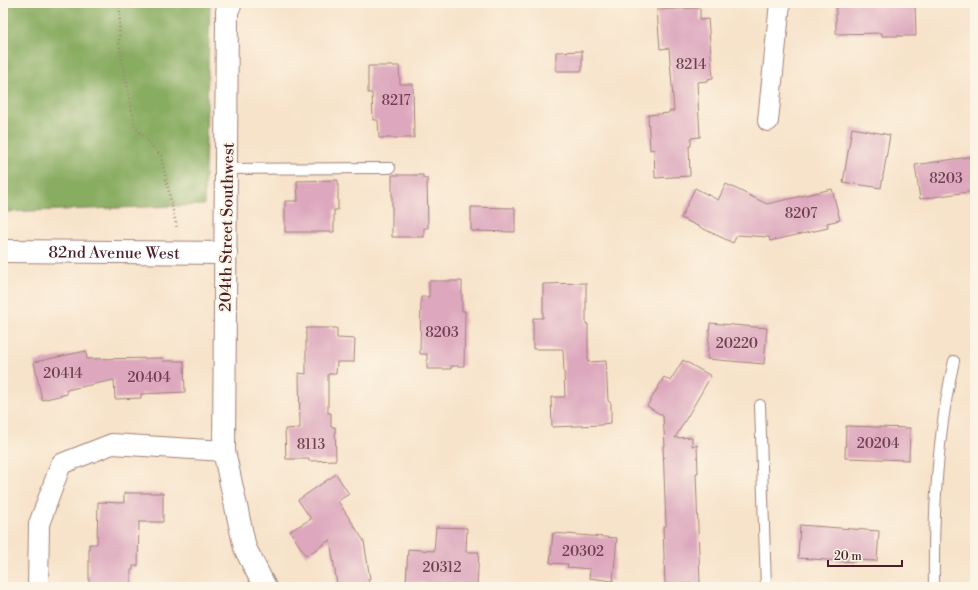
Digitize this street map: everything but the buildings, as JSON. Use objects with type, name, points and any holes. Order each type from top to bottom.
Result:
[{"type":"street","name":"204th Street Southwest","points":[[231,3],[227,11],[224,452],[245,548],[265,587]]},
{"type":"street","points":[[768,120],[780,3]]},
{"type":"street","name":"82nd Avenue West","points":[[3,251],[226,253]]},
{"type":"street","points":[[38,587],[39,524],[61,464],[112,444],[224,452]]},
{"type":"lane","points":[[226,169],[390,168]]},
{"type":"lane","points":[[934,587],[935,517],[938,470],[944,406],[954,361]]},
{"type":"lane","points":[[760,405],[766,587]]},
{"type":"path","points":[[120,3],[119,43],[135,127],[161,156],[182,252]]},
{"type":"green space","points":[[3,3],[210,3],[204,205],[3,212]]}]
